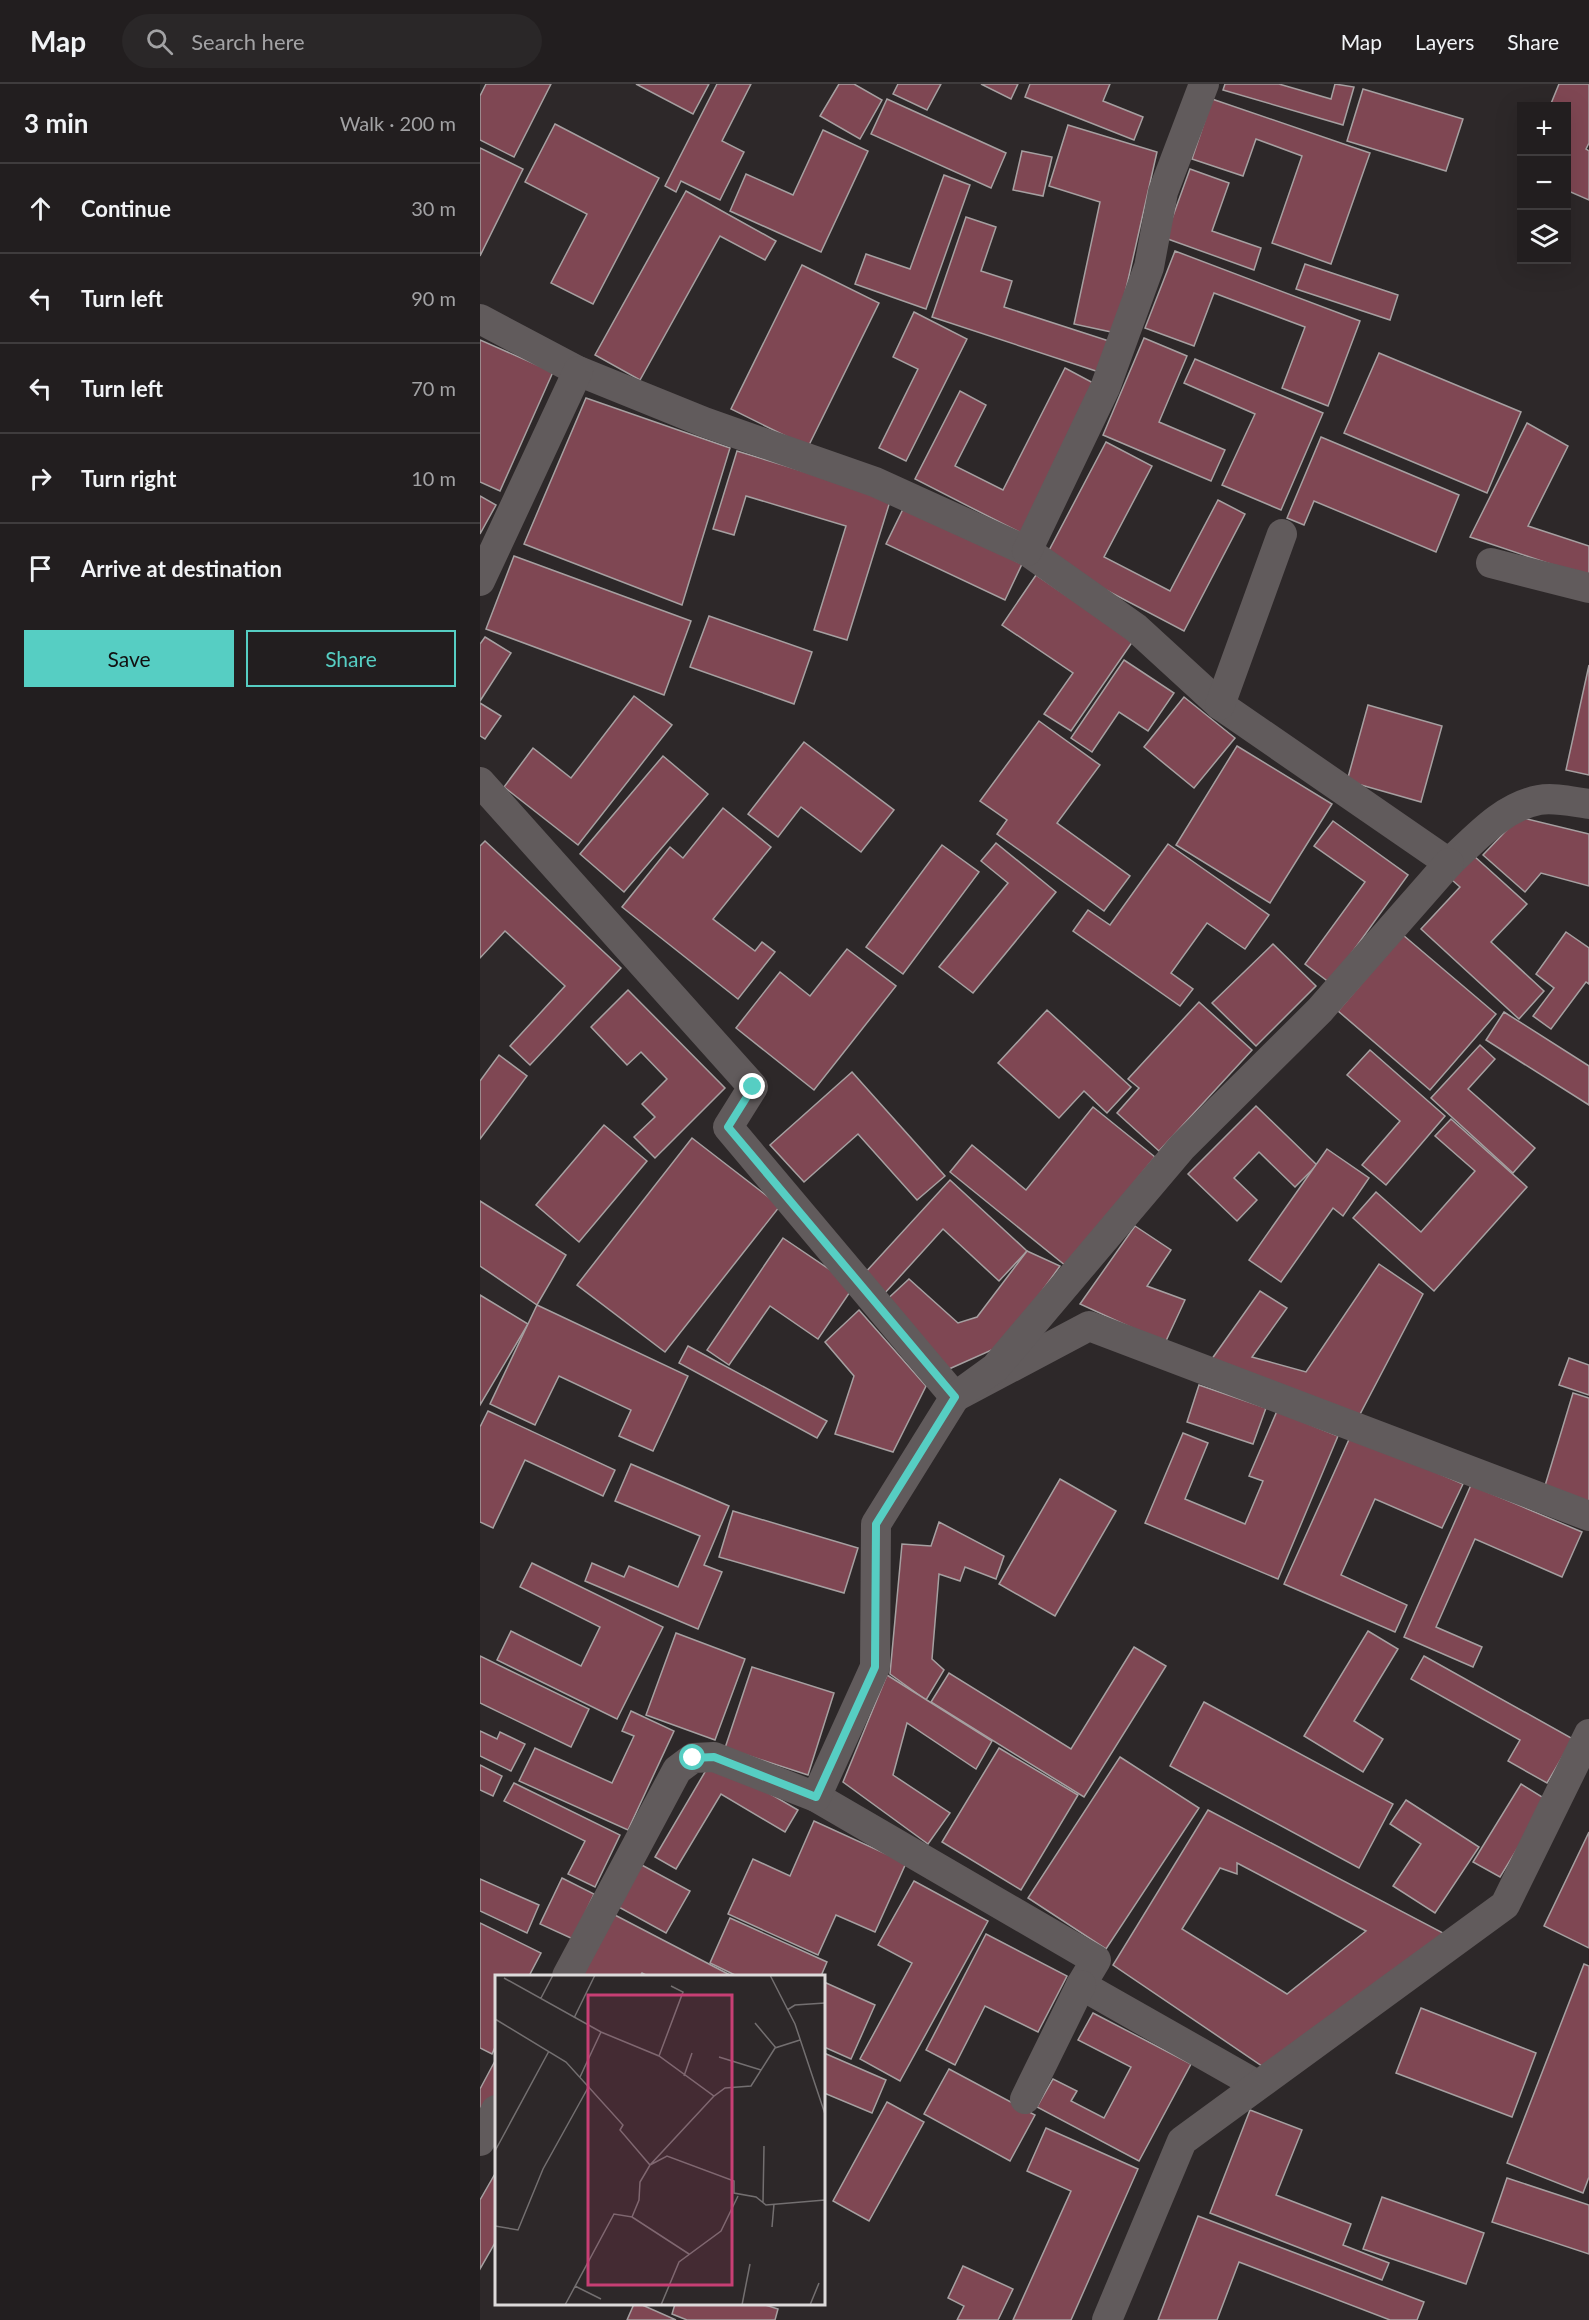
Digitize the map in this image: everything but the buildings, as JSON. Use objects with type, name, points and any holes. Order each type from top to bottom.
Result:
[{"type":"street","points":[[1027,551],[1105,388],[1149,267],[1163,192],[1204,84]]},
{"type":"street","points":[[480,319],[578,371],[704,422],[875,482],[1027,551],[1136,628],[1220,705],[1449,863]]},
{"type":"street","points":[[480,580],[578,371]]},
{"type":"street","points":[[1220,705],[1282,534]]},
{"type":"street","points":[[1491,563],[1589,588]]},
{"type":"street","points":[[481,786],[753,1087],[728,1127],[955,1397]]},
{"type":"street","points":[[816,1797],[875,1667],[876,1524],[955,1397],[995,1368],[1182,1147],[1320,1010],[1449,863],[1496,821],[1515,808],[1540,799],[1589,804]]},
{"type":"street","points":[[955,1397],[1089,1326],[1589,1516]]},
{"type":"street","points":[[1107,2320],[1182,2141],[1504,1905],[1589,1734]]},
{"type":"street","points":[[568,1975],[677,1770],[693,1758],[714,1757],[816,1797],[1096,1960],[1081,1985],[1025,2099]]},
{"type":"street","points":[[1081,1985],[1257,2085]]},
{"type":"street","points":[[480,2141],[495,2112]]},
{"type":"route","points":[[693,1758],[714,1757],[816,1797],[875,1667],[876,1524],[955,1397],[728,1127],[753,1087]]}]
